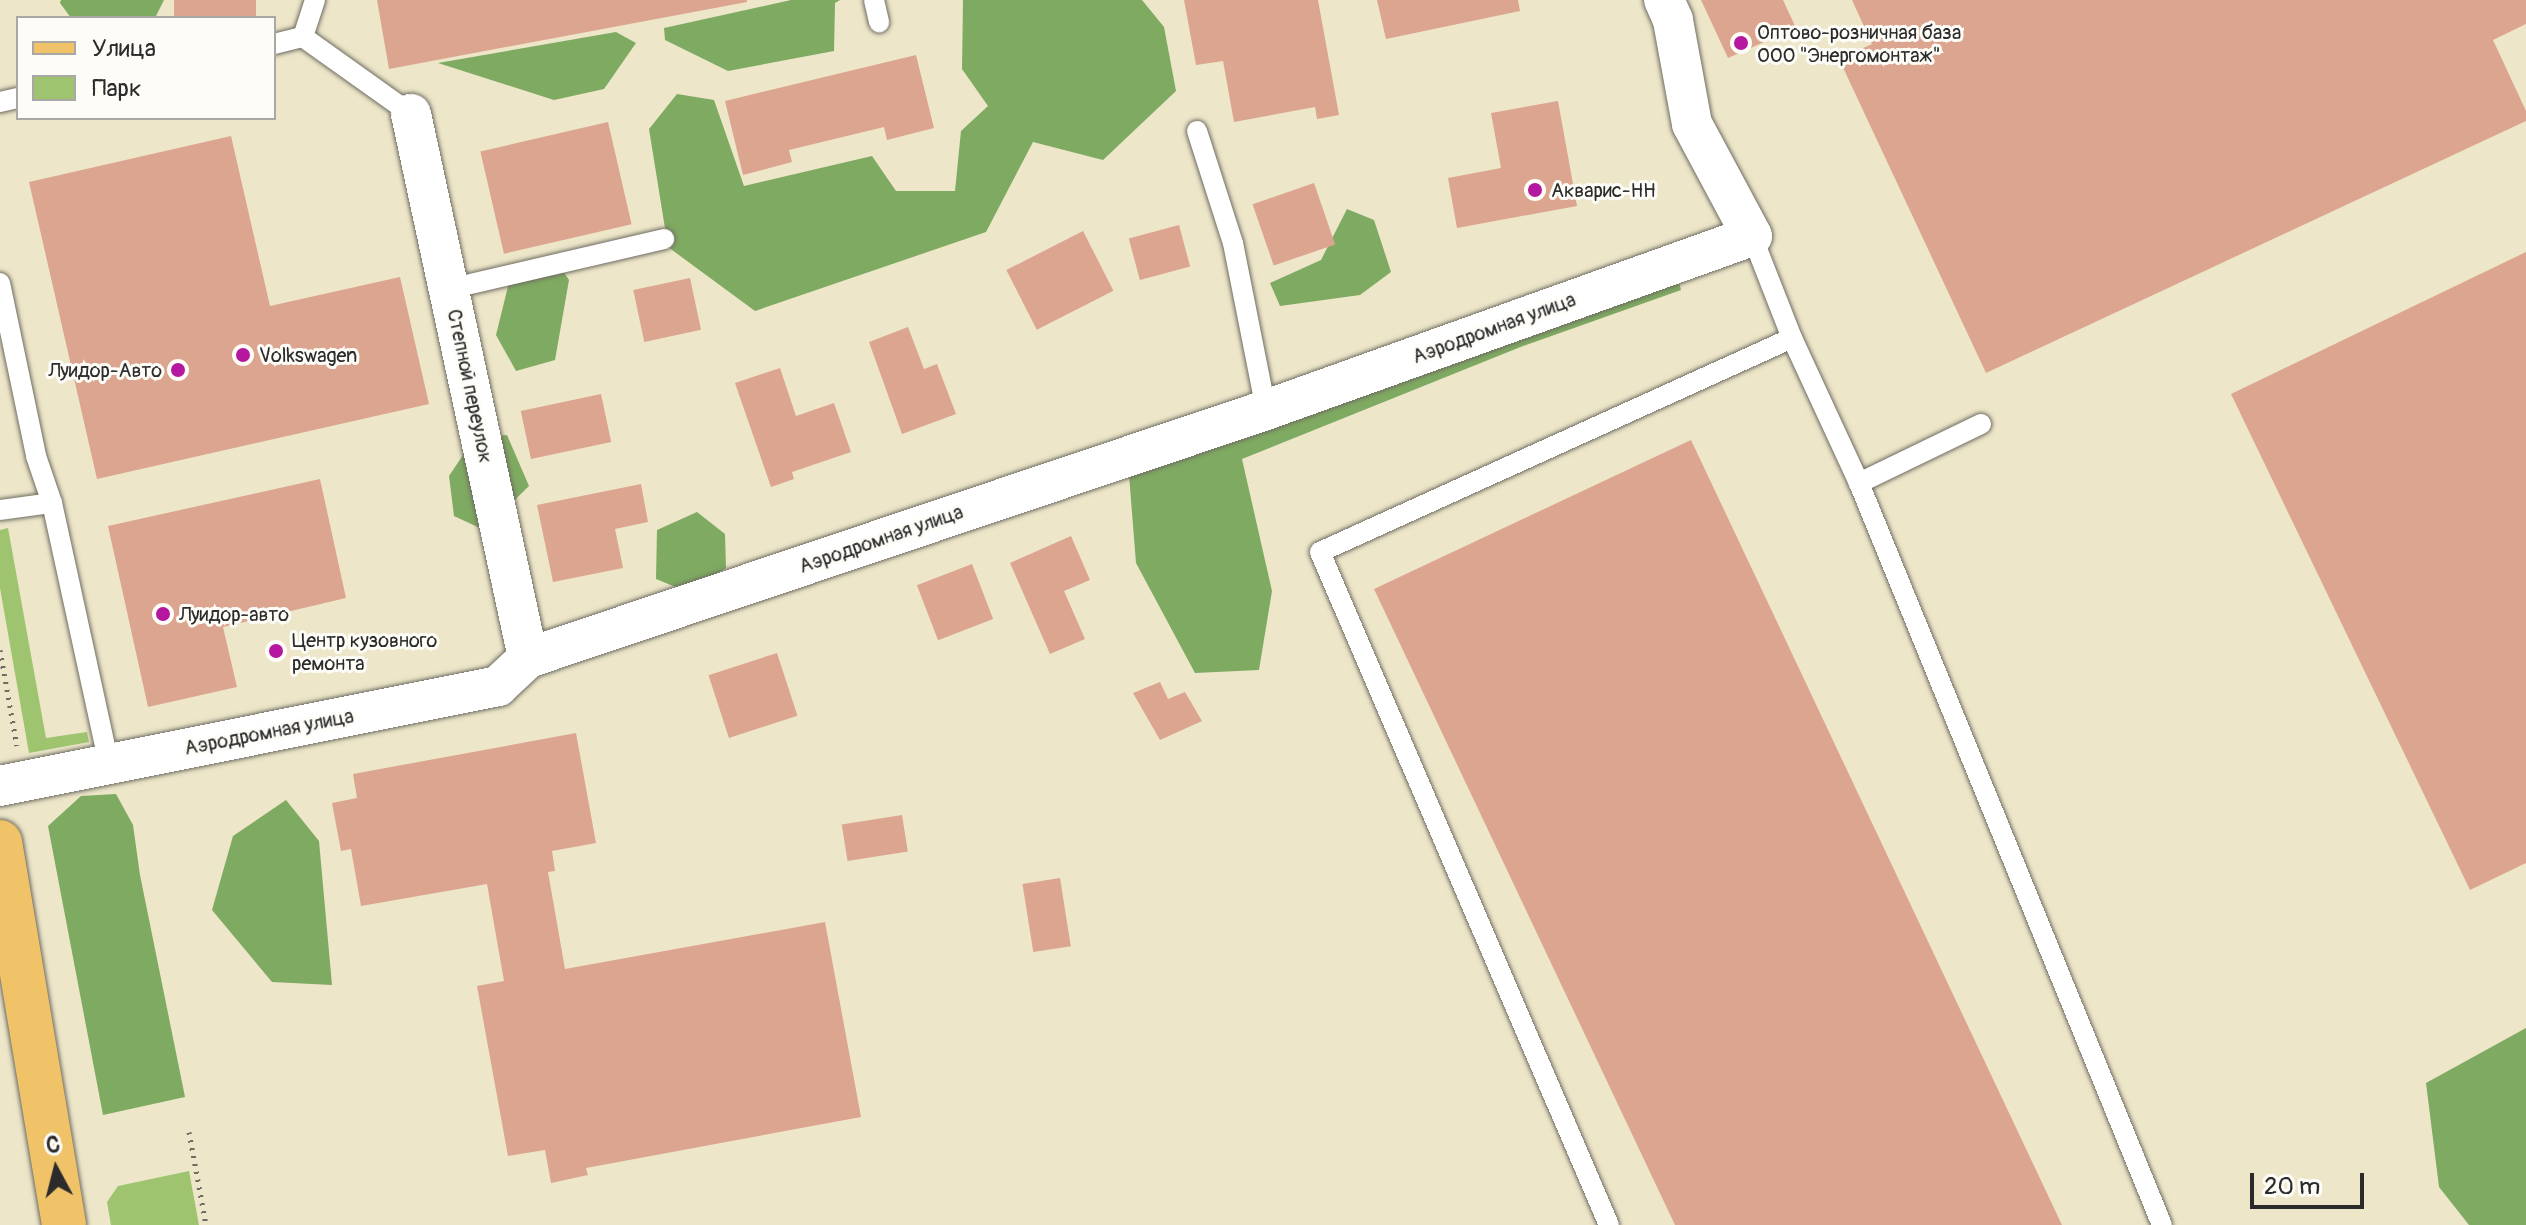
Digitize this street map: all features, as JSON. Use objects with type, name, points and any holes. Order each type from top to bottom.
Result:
[{"type":"main road","points":[[0,842],[64,1225]]},
{"type":"street","points":[[1664,0],[1673,20],[1692,124],[1752,236]]},
{"type":"street","name":"Степной переулок","points":[[411,114],[528,658]]},
{"type":"street","name":"Аэродромная улица","points":[[11,784],[498,686],[528,658],[1266,410],[1752,236]]},
{"type":"lane","points":[[303,37],[315,0]]},
{"type":"lane","points":[[874,0],[879,22]]},
{"type":"lane","points":[[276,44],[303,37],[411,114]]},
{"type":"lane","points":[[1197,131],[1233,243],[1266,410]]},
{"type":"lane","points":[[1752,236],[1792,338],[1859,483],[2162,1225]]},
{"type":"lane","points":[[449,289],[664,239]]},
{"type":"lane","points":[[0,283],[36,456],[52,503],[109,764]]},
{"type":"lane","points":[[1609,1225],[1320,552],[1792,338]]},
{"type":"lane","points":[[1859,483],[1981,424]]},
{"type":"lane","points":[[0,510],[52,503]]},
{"type":"path","points":[[0,650],[11,784]]},
{"type":"path","points":[[189,1132],[206,1225]]},
{"type":"green space","points":[[61,0],[164,0],[156,16],[70,16]]},
{"type":"green space","points":[[791,0],[840,0],[835,3],[834,51],[728,71],[665,40],[664,28]]},
{"type":"green space","points":[[963,0],[1142,0],[1164,27],[1176,91],[1103,160],[1033,142],[986,232],[755,311],[668,247],[649,129],[677,94],[714,100],[744,186],[872,156],[896,191],[955,191],[961,131],[988,106],[962,69]]},
{"type":"green space","points":[[616,32],[636,43],[604,89],[554,100],[438,63]]},
{"type":"green space","points":[[1347,209],[1374,220],[1391,272],[1360,295],[1280,306],[1270,283],[1321,260]]},
{"type":"green space","points":[[553,256],[569,280],[555,360],[516,371],[496,335],[512,270]]},
{"type":"green space","points":[[1676,270],[1681,290],[1523,346],[1242,459],[1272,591],[1259,670],[1195,673],[1136,563],[1129,475]]},
{"type":"green space","points":[[507,435],[529,486],[484,530],[454,516],[449,476],[475,437]]},
{"type":"green space","points":[[697,512],[725,534],[726,568],[688,592],[656,579],[657,530]]},
{"type":"green space","points":[[8,528],[46,738],[87,732],[89,742],[29,753],[0,588],[0,530]]},
{"type":"green space","points":[[116,794],[133,825],[140,875],[185,1097],[103,1115],[48,826],[81,796]]},
{"type":"green space","points":[[286,800],[319,841],[332,985],[272,982],[212,910],[233,836]]},
{"type":"green space","points":[[2526,1028],[2526,1225],[2469,1225],[2439,1187],[2426,1083]]},
{"type":"green space","points":[[189,1171],[199,1225],[111,1225],[107,1202],[118,1186]]},
{"type":"building","points":[[174,0],[256,0],[256,16],[174,16]]},
{"type":"building","points":[[377,0],[747,0],[747,2],[389,69]]},
{"type":"building","points":[[1184,0],[1318,0],[1339,115],[1317,119],[1315,107],[1234,122],[1223,61],[1196,65]]},
{"type":"building","points":[[1377,0],[1518,0],[1520,11],[1386,39]]},
{"type":"building","name":"Оптово-розничная база ООО \"Энергомонтаж\"","points":[[1701,0],[1783,0],[1796,28],[1728,58]]},
{"type":"building","points":[[1852,0],[2526,0],[2526,24],[2493,40],[2526,111],[2526,121],[1986,373],[1839,59],[1872,44]]},
{"type":"building","points":[[916,55],[934,128],[887,140],[884,127],[789,150],[792,162],[743,175],[725,101]]},
{"type":"building","points":[[1558,101],[1577,206],[1457,228],[1448,178],[1501,168],[1491,113]]},
{"type":"building","points":[[608,122],[632,224],[504,254],[480,151]]},
{"type":"building","name":"Volkswagen","points":[[231,136],[270,306],[400,277],[429,404],[97,479],[29,182]]},
{"type":"building","points":[[1314,183],[1335,244],[1274,266],[1253,204]]},
{"type":"building","points":[[1179,225],[1190,267],[1140,280],[1129,238]]},
{"type":"building","points":[[1083,231],[1113,291],[1037,330],[1006,270]]},
{"type":"building","points":[[2526,252],[2526,863],[2470,890],[2231,394]]},
{"type":"building","points":[[690,278],[701,330],[644,342],[633,290]]},
{"type":"building","points":[[908,327],[924,369],[937,364],[956,414],[902,434],[869,342]]},
{"type":"building","points":[[780,368],[796,416],[834,403],[851,452],[792,472],[794,479],[771,487],[735,383]]},
{"type":"building","points":[[601,394],[611,442],[531,459],[521,411]]},
{"type":"building","points":[[1691,440],[2062,1225],[1675,1225],[1374,589]]},
{"type":"building","points":[[320,479],[346,598],[223,627],[237,687],[148,707],[108,526]]},
{"type":"building","points":[[641,484],[648,522],[615,529],[623,568],[553,582],[537,505]]},
{"type":"building","points":[[1071,536],[1090,580],[1064,591],[1085,639],[1050,654],[1010,563]]},
{"type":"building","points":[[972,564],[993,619],[938,640],[917,585]]},
{"type":"building","points":[[777,653],[797,716],[729,738],[709,675]]},
{"type":"building","points":[[1160,682],[1168,699],[1185,692],[1202,721],[1160,740],[1133,693]]},
{"type":"building","points":[[576,733],[596,843],[552,851],[555,871],[548,872],[565,969],[825,922],[861,1117],[586,1168],[588,1175],[551,1183],[545,1150],[508,1156],[477,986],[504,981],[487,884],[361,906],[351,849],[341,851],[332,803],[357,798],[353,774]]},
{"type":"building","points":[[902,815],[908,852],[848,861],[842,825]]},
{"type":"building","points":[[1060,878],[1071,946],[1033,952],[1022,884]]},
{"type":"place","name":"Оптово-розничная база ООО \"Энергомонтаж\"","points":[[1741,43]]},
{"type":"place","name":"Акварис-НН","points":[[1535,190]]},
{"type":"place","name":"Volkswagen","points":[[243,355]]},
{"type":"place","name":"Луидор-Авто","points":[[178,370]]},
{"type":"place","name":"Луидор-авто","points":[[163,614]]},
{"type":"place","name":"Центр кузовного ремонта","points":[[276,651]]}]
